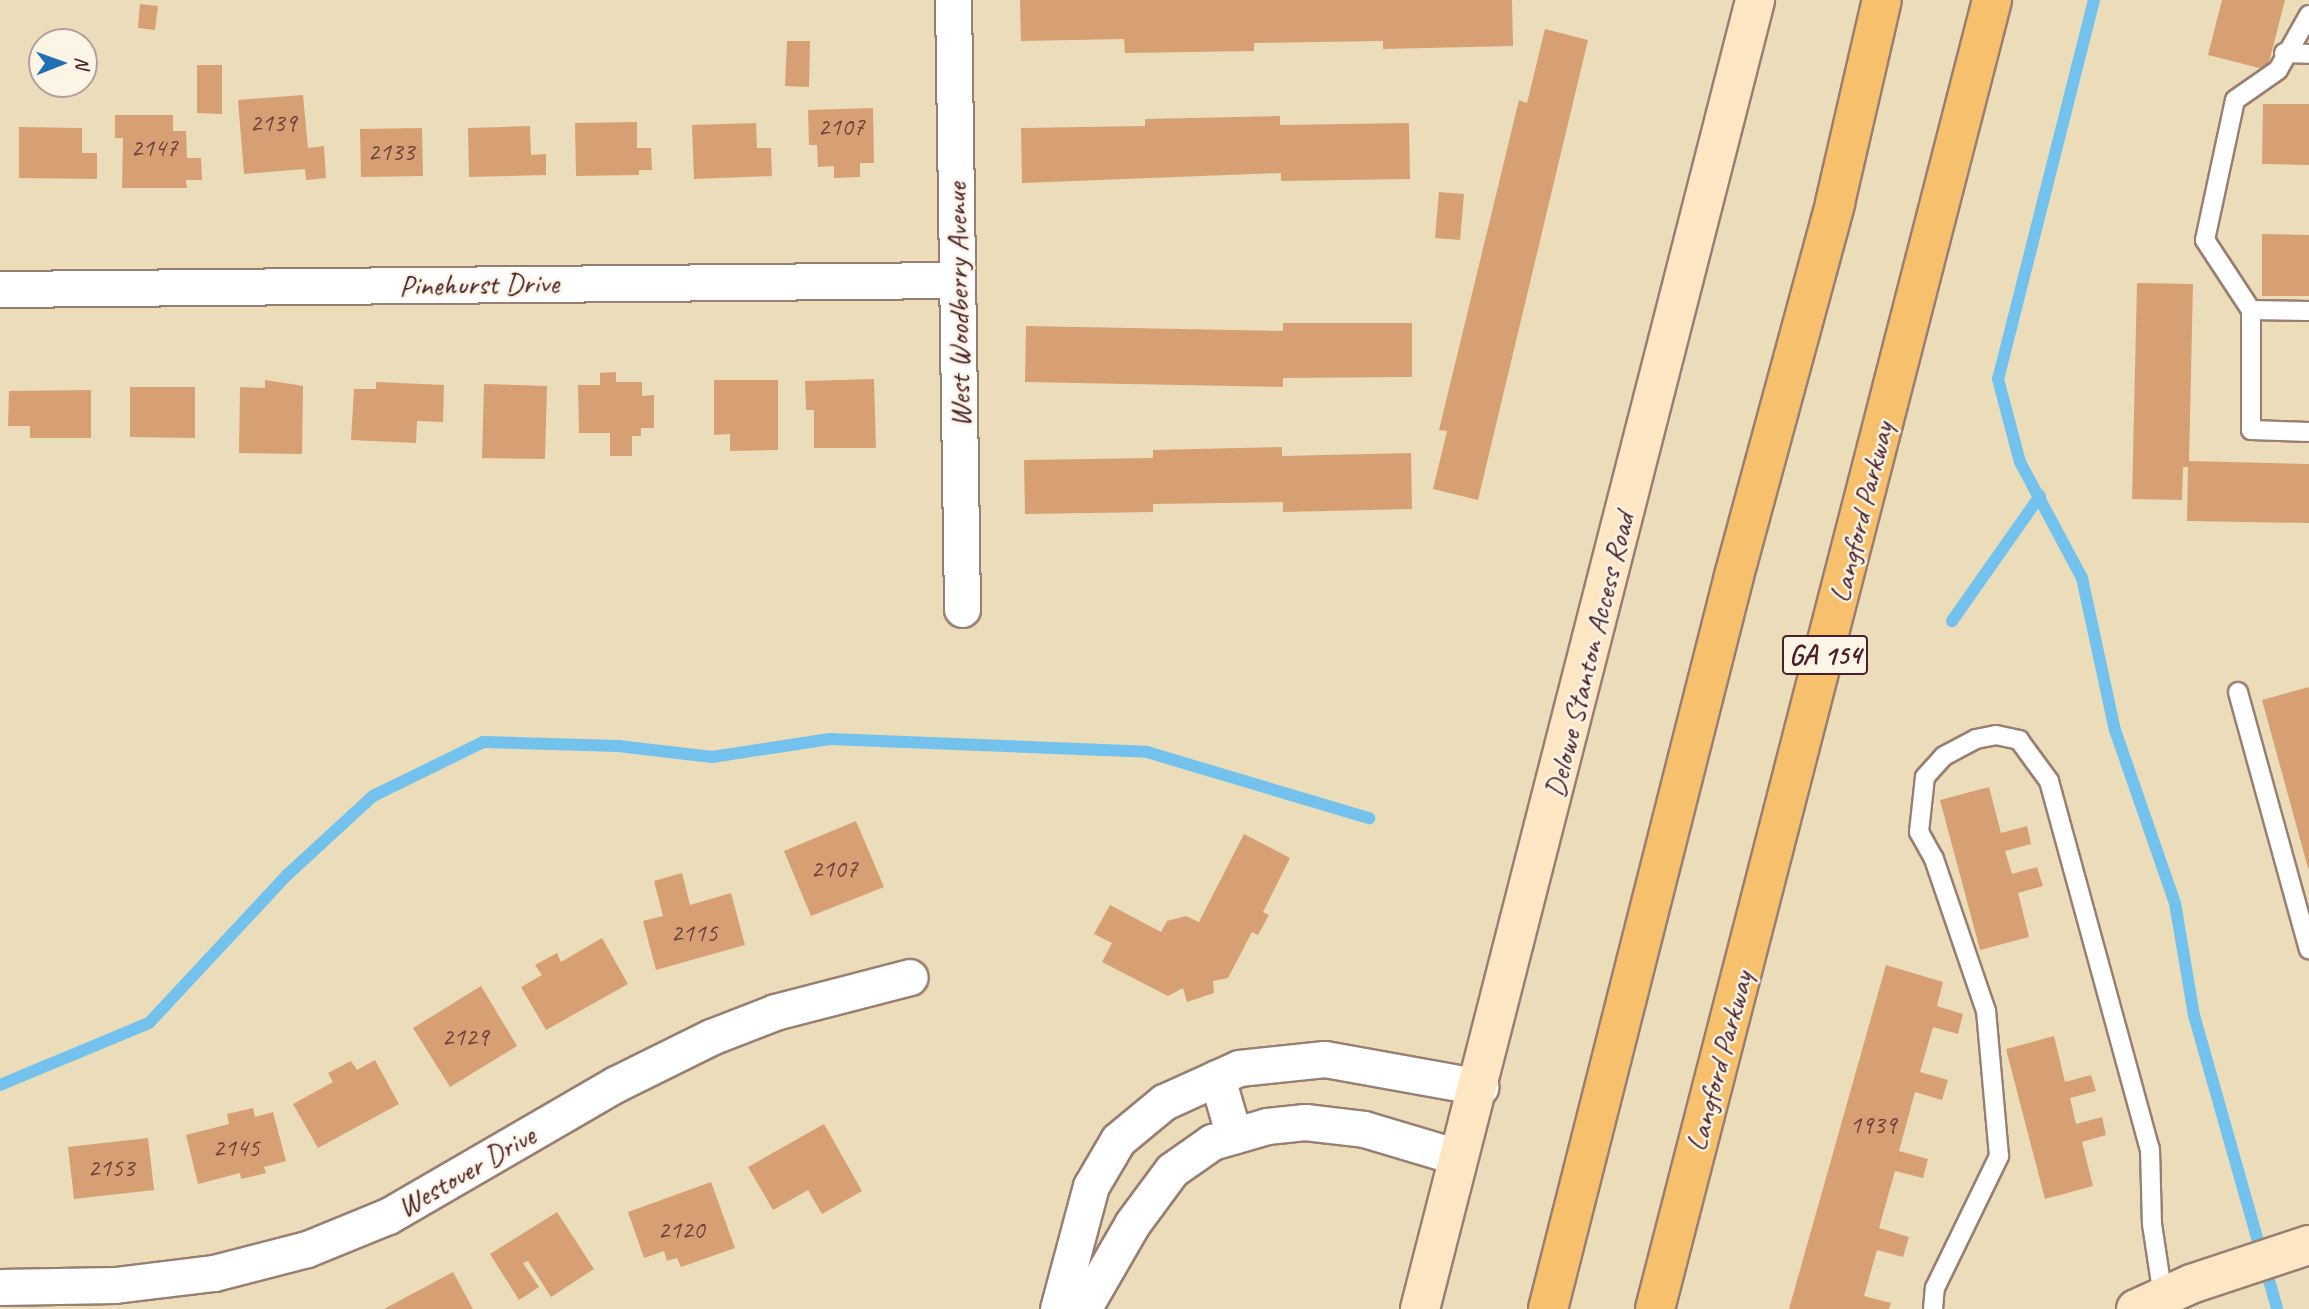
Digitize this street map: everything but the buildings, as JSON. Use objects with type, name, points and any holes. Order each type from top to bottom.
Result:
[{"type":"highway","points":[[1548,1309],[1731,589],[1835,203],[1882,0]]},
{"type":"highway","name":"Langford Parkway","points":[[1655,1309],[1992,0]]},
{"type":"street","name":"West Woodberry Avenue","points":[[953,0],[962,609]]},
{"type":"street","name":"Delowe Stanton Access Road","points":[[1420,1309],[1458,1157],[1480,1087],[1755,0]]},
{"type":"street","name":"Pinehurst Drive","points":[[0,289],[957,280]]},
{"type":"street","name":"Westover Drive","points":[[0,1287],[115,1285],[214,1273],[307,1249],[388,1216],[616,1084],[711,1037],[775,1012],[910,977]]},
{"type":"street","points":[[1058,1309],[1091,1186],[1118,1140],[1164,1102],[1240,1068],[1325,1059],[1480,1087]]},
{"type":"street","points":[[1217,1078],[1234,1136]]},
{"type":"street","points":[[1083,1309],[1132,1224],[1172,1170],[1212,1142],[1267,1126],[1305,1122],[1364,1129],[1458,1157]]},
{"type":"street","points":[[2150,1303],[2309,1245]]},
{"type":"lane","points":[[2309,15],[2284,54],[2278,71],[2235,100],[2205,240],[2250,310],[2251,430],[2309,432]]},
{"type":"lane","points":[[2284,54],[2309,54]]},
{"type":"lane","points":[[2250,310],[2309,311]]},
{"type":"lane","points":[[2238,692],[2309,949]]},
{"type":"lane","points":[[1933,1309],[1935,1288],[1999,1156],[1986,1011],[1934,859],[1919,832],[1925,776],[1944,756],[1976,739],[1996,735],[2019,740],[2049,781],[2150,1149],[2150,1303]]},
{"type":"waterway","points":[[2094,0],[1998,379],[2020,462],[2082,578],[2115,730],[2175,903],[2194,1015],[2277,1309]]},
{"type":"waterway","points":[[1952,621],[2040,496]]},
{"type":"waterway","points":[[0,1085],[149,1023],[287,875],[373,796],[483,742],[618,746],[712,757],[830,739],[1147,752],[1369,818]]}]
